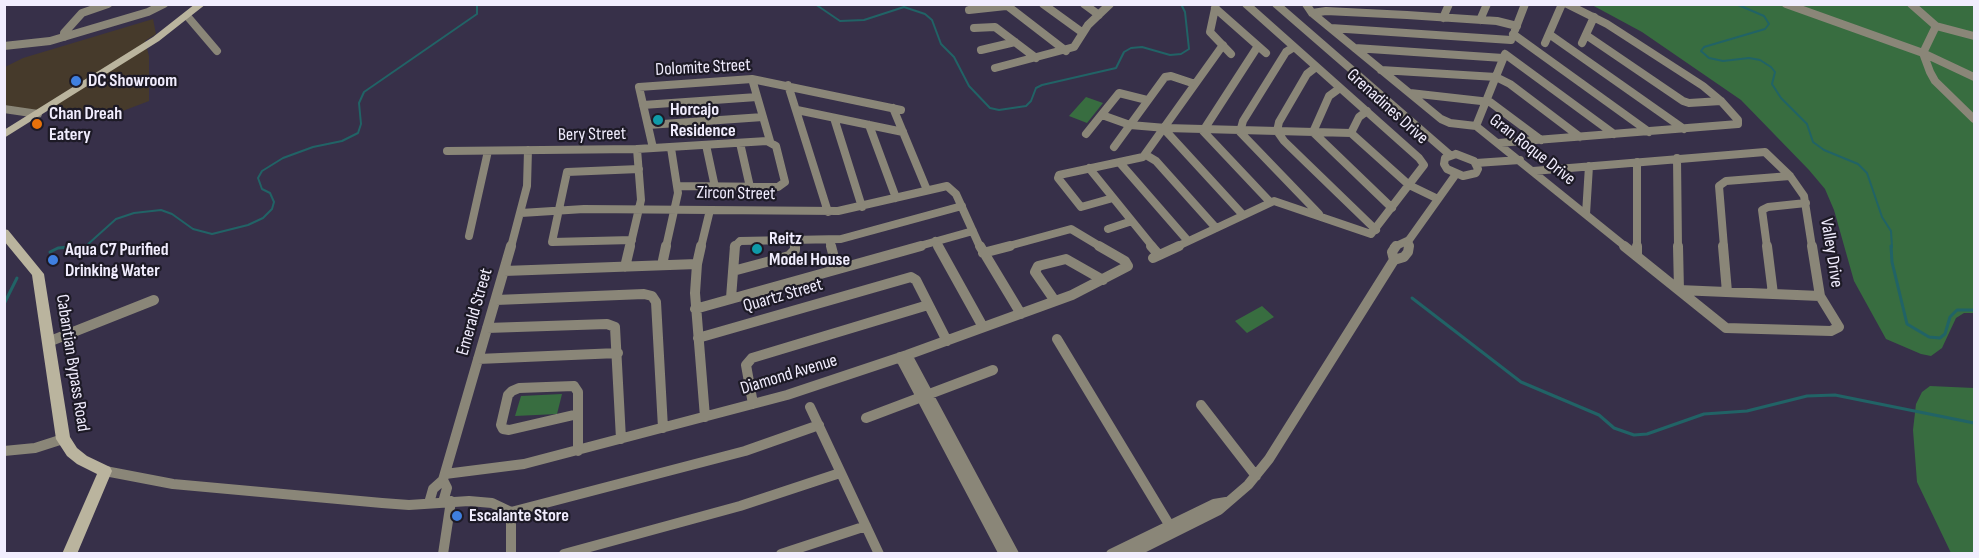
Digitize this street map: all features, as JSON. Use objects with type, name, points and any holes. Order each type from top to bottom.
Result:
[{"type":"main road","points":[[4,135],[188,17],[202,4]]},
{"type":"main road","name":"Cabantian Bypass Road","points":[[4,233],[38,274],[63,439],[72,452],[82,460],[105,471]]},
{"type":"main road","points":[[69,554],[105,471]]},
{"type":"street","points":[[64,37],[64,33],[82,13],[108,4]]},
{"type":"street","points":[[4,46],[28,45],[64,37],[148,12],[164,4]]},
{"type":"street","points":[[1043,4],[1083,33]]},
{"type":"street","points":[[1083,4],[1099,15]]},
{"type":"street","points":[[995,68],[1066,51],[1077,45],[1083,33],[1110,4]]},
{"type":"street","name":"Grenadines Drive","points":[[1246,4],[1423,163],[1423,167],[1376,230]]},
{"type":"street","points":[[1276,4],[1450,155]]},
{"type":"street","name":"Gran Roque Drive","points":[[1306,4],[1312,13],[1445,122],[1476,126],[1726,328]]},
{"type":"street","points":[[1372,13],[1377,4]]},
{"type":"street","points":[[1407,15],[1413,4]]},
{"type":"street","points":[[1443,18],[1449,4]]},
{"type":"street","points":[[1480,20],[1487,4]]},
{"type":"street","points":[[1476,126],[1525,4]]},
{"type":"street","points":[[1545,42],[1562,4]]},
{"type":"street","points":[[1498,144],[1738,124],[1738,120],[1721,101],[1703,86],[1594,17],[1567,4]]},
{"type":"street","points":[[1786,4],[1923,52],[1974,77]]},
{"type":"street","points":[[1799,4],[1974,72]]},
{"type":"street","points":[[1911,4],[1936,26],[1974,36]]},
{"type":"street","points":[[969,10],[1005,5],[1066,51]]},
{"type":"street","points":[[1216,6],[1210,32],[1232,54]]},
{"type":"street","points":[[1216,6],[1266,53]]},
{"type":"street","points":[[1312,13],[1340,8],[1372,13],[1480,20],[1517,26]]},
{"type":"street","points":[[188,17],[217,51]]},
{"type":"street","points":[[1594,17],[1584,39],[1683,101],[1692,103],[1721,101]]},
{"type":"street","points":[[974,27],[993,26],[1036,58]]},
{"type":"street","points":[[1923,52],[1936,26]]},
{"type":"street","points":[[1331,28],[1512,37],[1649,132]]},
{"type":"street","points":[[1549,33],[1684,129]]},
{"type":"street","points":[[981,50],[1015,42]]},
{"type":"street","points":[[1113,198],[1081,207],[1058,178],[1059,175],[1137,160],[1146,155],[1223,45]]},
{"type":"street","points":[[1203,129],[1258,46]]},
{"type":"street","points":[[1240,130],[1286,52],[1294,47]]},
{"type":"street","points":[[1355,48],[1504,56],[1614,135]]},
{"type":"street","points":[[1923,52],[1935,81],[1974,120]]},
{"type":"street","points":[[1089,168],[1132,221],[1156,256],[1270,202],[1281,201],[1371,234],[1376,230],[1284,141],[1277,131],[1279,122],[1307,74],[1316,67]]},
{"type":"street","points":[[1381,70],[1496,77],[1510,84],[1580,137]]},
{"type":"street","points":[[1114,147],[1167,76],[1195,84]]},
{"type":"street","points":[[678,186],[783,185],[785,182],[776,146],[771,142],[752,79]]},
{"type":"street","name":"Dolomite Street","points":[[653,148],[639,87],[752,79],[897,109],[903,132]]},
{"type":"street","points":[[788,86],[828,212]]},
{"type":"street","points":[[1313,132],[1329,96],[1340,88]]},
{"type":"street","points":[[1086,134],[1121,92],[1147,100]]},
{"type":"street","points":[[1410,93],[1486,100],[1498,106],[1541,140]]},
{"type":"street","points":[[643,105],[757,97]]},
{"type":"street","points":[[4,109],[38,114]]},
{"type":"street","points":[[797,110],[903,132],[927,190]]},
{"type":"street","points":[[1351,133],[1359,117],[1367,111]]},
{"type":"street","points":[[1102,114],[1130,125],[1165,129],[1351,133],[1409,185],[1438,199]]},
{"type":"street","points":[[648,125],[763,117]]},
{"type":"street","points":[[834,118],[862,207]]},
{"type":"street","points":[[869,125],[896,198]]},
{"type":"street","points":[[1165,129],[1243,215]]},
{"type":"street","points":[[1203,129],[1206,136],[1270,202]]},
{"type":"street","points":[[1240,130],[1244,138],[1323,218]]},
{"type":"street","points":[[1313,132],[1392,208]]},
{"type":"street","name":"Bery Street","points":[[447,152],[671,148],[771,142]]},
{"type":"street","points":[[740,143],[750,187]]},
{"type":"street","points":[[706,145],[715,186]]},
{"type":"street","points":[[662,265],[678,186],[671,148]]},
{"type":"street","points":[[625,267],[639,210],[637,149]]},
{"type":"street","name":"Emerald Street","points":[[429,503],[433,489],[444,477],[521,213],[526,186],[528,150]]},
{"type":"street","points":[[469,236],[488,151]]},
{"type":"street","name":"Valley Drive","points":[[1677,158],[1765,152],[1790,176],[1800,189],[1806,203],[1820,296],[1839,327],[1836,330],[1726,328]]},
{"type":"street","points":[[1146,155],[1156,161],[1216,228]]},
{"type":"street","points":[[1450,155],[1466,156],[1476,164],[1478,169],[1474,175],[1463,176],[1456,174],[1444,164],[1445,158],[1450,155]]},
{"type":"street","points":[[1533,171],[1677,158],[1679,290],[1820,296]]},
{"type":"street","points":[[1476,164],[1520,160]]},
{"type":"street","points":[[1637,162],[1637,256]]},
{"type":"street","points":[[1120,163],[1188,241]]},
{"type":"street","points":[[1586,214],[1589,166]]},
{"type":"street","points":[[632,240],[552,242],[567,172],[639,169]]},
{"type":"street","points":[[1131,554],[1219,510],[1256,476],[1394,260],[1406,255],[1409,240],[1456,174]]},
{"type":"street","points":[[1727,292],[1719,186],[1726,181],[1790,176]]},
{"type":"street","name":"Zircon Street","points":[[521,213],[559,210],[828,212],[862,207],[947,186],[954,190],[962,206]]},
{"type":"street","points":[[1773,294],[1762,210],[1768,207],[1806,203]]},
{"type":"street","points":[[731,298],[733,252],[737,243],[829,240],[859,236],[962,206],[983,254],[1021,314]]},
{"type":"street","points":[[705,417],[695,309],[697,264],[710,210]]},
{"type":"street","points":[[1108,229],[1132,221]]},
{"type":"street","name":"Diamond Avenue","points":[[444,477],[500,468],[578,451],[753,404],[903,356],[1021,314],[1103,280],[1128,266],[1125,261],[1071,229],[983,254]]},
{"type":"street","points":[[695,309],[973,231]]},
{"type":"street","points":[[733,271],[789,256],[795,250],[795,240]]},
{"type":"street","points":[[829,240],[837,269]]},
{"type":"street","points":[[935,241],[983,327]]},
{"type":"street","points":[[1055,301],[1035,272],[1036,267],[1066,259],[1103,280]]},
{"type":"street","points":[[504,271],[697,264]]},
{"type":"street","name":"Quartz Street","points":[[698,338],[907,277],[916,280],[946,340]]},
{"type":"street","points":[[496,300],[644,294],[652,296],[656,302],[663,428]]},
{"type":"street","points":[[48,342],[154,300]]},
{"type":"street","points":[[753,404],[746,365],[752,358],[928,305]]},
{"type":"street","points":[[488,328],[607,324],[616,330],[621,440]]},
{"type":"street","points":[[1057,339],[1170,526]]},
{"type":"street","points":[[478,359],[618,353]]},
{"type":"street","points":[[903,356],[1001,540],[1014,554]]},
{"type":"street","points":[[866,418],[993,370]]},
{"type":"street","points":[[578,414],[510,430],[503,429],[501,425],[509,393],[519,388],[574,386],[579,392],[578,451]]},
{"type":"street","points":[[1201,405],[1256,476]]},
{"type":"street","points":[[810,407],[879,554]]},
{"type":"street","points":[[105,471],[173,484],[382,503],[492,503],[511,512],[681,469],[819,425]]},
{"type":"street","points":[[4,451],[35,448],[63,439]]},
{"type":"street","points":[[564,554],[582,551],[740,506],[840,473]]},
{"type":"street","name":"Emerald Street","points":[[443,554],[447,502],[444,477]]},
{"type":"street","points":[[1112,554],[1214,504],[1229,502]]},
{"type":"street","points":[[511,512],[511,554]]},
{"type":"street","points":[[781,554],[866,526]]},
{"type":"street","points":[[1001,540],[1004,554]]},
{"type":"shaded area","points":[[153,19],[156,34],[145,41],[149,56],[149,101],[99,120],[43,108],[37,112],[5,105],[5,67],[23,58]]},
{"type":"green space","points":[[1592,5],[1974,5],[1974,313],[1964,313],[1956,318],[1942,348],[1931,356],[1886,339],[1854,281],[1834,210],[1825,189],[1809,170],[1741,100],[1642,32]]},
{"type":"green space","points":[[1086,97],[1103,103],[1087,123],[1069,116]]},
{"type":"green space","points":[[1262,306],[1274,317],[1247,333],[1235,321]]},
{"type":"green space","points":[[1930,386],[1974,388],[1974,553],[1951,553],[1917,482],[1913,430],[1916,404],[1922,392]]},
{"type":"green space","points":[[562,394],[557,414],[515,416],[521,396]]},
{"type":"waterway","points":[[67,247],[87,245],[116,219],[134,213],[161,210],[172,214],[193,229],[212,234],[248,225],[263,218],[272,209],[274,202],[270,193],[262,189],[258,178],[262,171],[283,158],[313,147],[342,141],[358,133],[361,124],[359,103],[364,92],[477,14],[477,4]]},
{"type":"waterway","points":[[815,4],[840,21],[864,20],[904,7],[925,14],[932,20],[941,44],[954,57],[969,86],[990,108],[999,110],[1026,106],[1031,101],[1036,88],[1042,85],[1116,68],[1124,52],[1131,48],[1142,47],[1170,55],[1181,54],[1189,49],[1185,12],[1181,4]]},
{"type":"waterway","points":[[1736,4],[1764,16],[1769,24],[1765,29],[1704,47],[1701,51],[1709,58],[1723,61],[1749,58],[1760,60],[1771,67],[1775,72],[1772,84],[1781,98],[1807,124],[1813,142],[1824,150],[1858,164],[1867,173],[1882,217],[1891,231],[1892,247]]},
{"type":"waterway","points":[[50,252],[58,248],[82,246]]},
{"type":"waterway","points":[[1891,246],[1892,262],[1907,324],[1929,337],[1940,338],[1945,334],[1950,317],[1957,310],[1974,310]]},
{"type":"waterway","points":[[4,304],[17,278]]},
{"type":"waterway","points":[[1412,298],[1521,382],[1599,415],[1614,428],[1634,435],[1647,434],[1704,414],[1747,411],[1807,396],[1835,395],[1974,423]]},
{"type":"place","name":"DC Showroom","points":[[76,81]]},
{"type":"place","name":"Horcajo Residence","points":[[658,120]]},
{"type":"place","name":"Chan Dreah Eatery","points":[[37,124]]},
{"type":"place","name":"Reitz Model House","points":[[757,249]]},
{"type":"place","name":"Aqua C7 Purified Drinking Water","points":[[53,260]]},
{"type":"place","name":"Escalante Store","points":[[457,516]]}]
